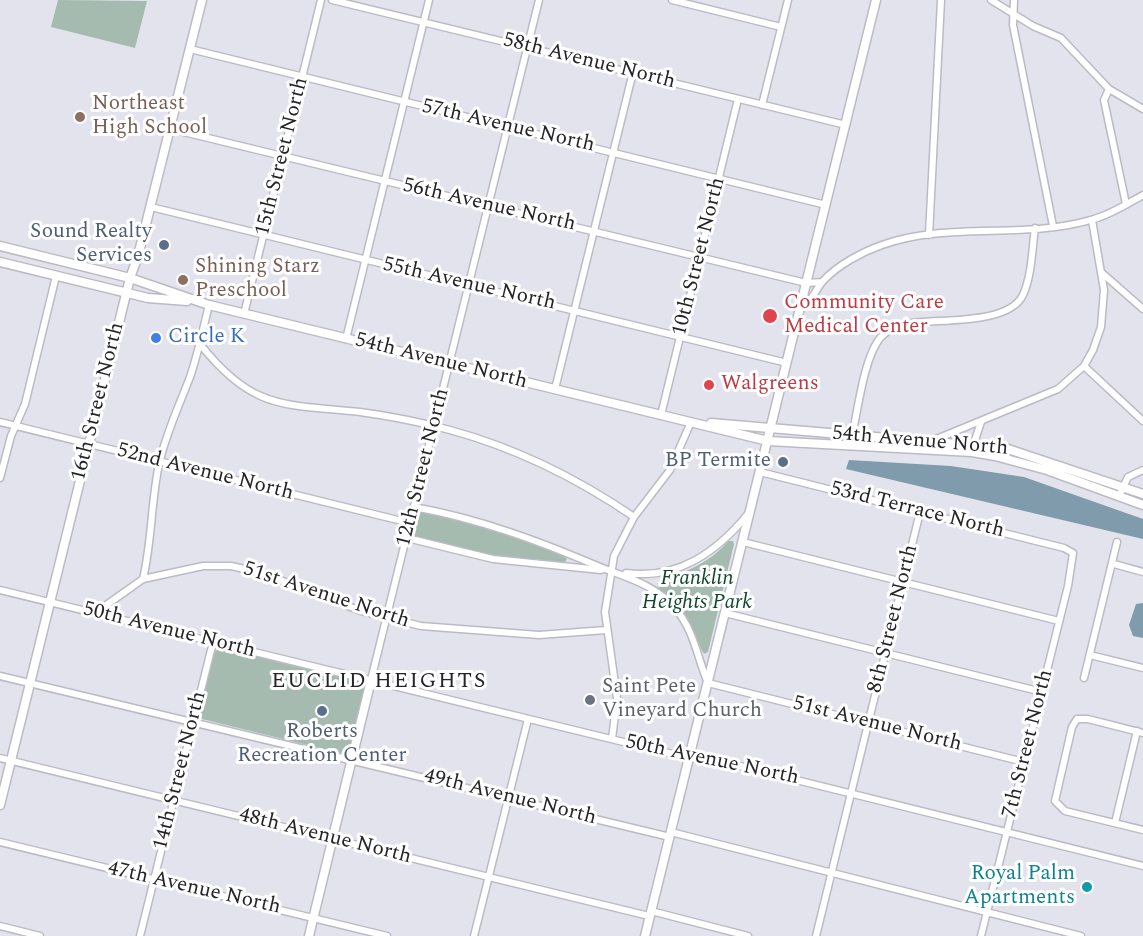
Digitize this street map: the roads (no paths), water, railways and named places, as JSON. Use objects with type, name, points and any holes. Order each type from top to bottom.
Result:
[{"type":"main road","name":"16th Street North","points":[[0,805],[126,292],[151,207],[202,0]]},
{"type":"main road","points":[[645,936],[876,0]]},
{"type":"main road","name":"54th Avenue North","points":[[0,246],[130,278],[191,301]]},
{"type":"main road","name":"54th Avenue North","points":[[0,262],[148,298],[191,301],[210,305],[768,441],[1024,452],[1143,494]]},
{"type":"main road","name":"54th Avenue North","points":[[691,422],[852,436],[934,440],[972,448],[1025,464],[1143,505]]},
{"type":"main road","name":"12th Street North","points":[[309,936],[371,680]]},
{"type":"street","name":"15th Street North","points":[[244,314],[321,0]]},
{"type":"street","name":"58th Avenue North","points":[[332,0],[846,125]]},
{"type":"street","points":[[346,339],[429,0]]},
{"type":"street","name":"12th Street North","points":[[371,680],[539,0]]},
{"type":"street","points":[[672,0],[781,27]]},
{"type":"street","points":[[762,105],[788,0]]},
{"type":"street","points":[[929,235],[941,0]]},
{"type":"street","points":[[991,0],[1069,44],[1108,89],[1143,109]]},
{"type":"street","points":[[1014,0],[1013,13],[1053,226]]},
{"type":"street","name":"57th Avenue North","points":[[190,49],[826,205]]},
{"type":"street","points":[[555,389],[633,72]]},
{"type":"street","points":[[1108,89],[1104,100],[1126,204]]},
{"type":"street","name":"10th Street North","points":[[661,415],[738,99]]},
{"type":"street","name":"56th Avenue North","points":[[171,129],[806,283],[822,282]]},
{"type":"street","points":[[801,307],[808,304],[822,282],[847,262],[882,244],[929,235],[1035,228],[1092,220],[1143,195]]},
{"type":"street","name":"55th Avenue North","points":[[151,207],[787,363]]},
{"type":"street","points":[[934,440],[1058,388],[1084,366],[1093,350],[1101,327],[1104,290],[1092,220]]},
{"type":"street","points":[[852,436],[869,364],[874,348],[882,336],[906,324],[987,316],[1004,313],[1014,307],[1026,288],[1035,228]]},
{"type":"street","points":[[1102,273],[1143,309]]},
{"type":"street","points":[[0,478],[25,404],[56,276]]},
{"type":"street","points":[[143,579],[148,559],[151,506],[160,462],[173,416],[200,344],[210,305]]},
{"type":"street","points":[[200,344],[223,370],[270,401],[299,408],[361,412],[434,426],[482,439],[537,462],[594,490],[634,517]]},
{"type":"street","points":[[1084,366],[1143,421]]},
{"type":"street","points":[[972,448],[981,421]]},
{"type":"street","name":"52nd Avenue North","points":[[0,422],[410,523]]},
{"type":"street","points":[[612,739],[617,688],[606,630],[607,590],[611,571],[619,546],[634,517],[670,470],[691,422]]},
{"type":"street","points":[[1119,496],[1122,487],[1134,473],[1143,470]]},
{"type":"street","name":"53rd Terrace North","points":[[760,472],[1064,548],[1073,553]]},
{"type":"street","points":[[414,507],[495,525],[546,543],[651,588],[674,607],[693,638],[708,683]]},
{"type":"street","points":[[407,538],[501,561],[652,574],[693,563],[720,545],[750,511]]},
{"type":"street","name":"8th Street North","points":[[816,936],[920,512]]},
{"type":"street","points":[[743,542],[1059,621]]},
{"type":"street","points":[[1084,678],[1114,564],[1117,542]]},
{"type":"street","name":"7th Street North","points":[[981,936],[1074,560],[1073,553]]},
{"type":"street","points":[[1114,564],[1143,572]]},
{"type":"street","name":"51st Avenue North","points":[[94,613],[143,579],[203,566],[238,567],[386,619],[421,626],[489,633],[539,635],[606,630]]},
{"type":"street","name":"50th Avenue North","points":[[0,590],[689,758],[728,763],[1143,866]]},
{"type":"street","points":[[725,613],[1042,692]]},
{"type":"street","name":"14th Street North","points":[[140,936],[213,642]]},
{"type":"street","points":[[1090,655],[1143,668]]},
{"type":"street","name":"49th Avenue North","points":[[0,676],[508,798],[832,872],[1081,936]]},
{"type":"street","name":"51st Avenue North","points":[[708,683],[1024,762]]},
{"type":"street","points":[[474,936],[528,719]]},
{"type":"street","points":[[1115,823],[1140,732],[1088,719],[1077,720],[1072,728],[1055,801],[1060,809],[1115,823],[1143,830]]},
{"type":"street","name":"48th Avenue North","points":[[0,758],[489,877],[748,936]]},
{"type":"street","name":"47th Avenue North","points":[[0,842],[387,936]]},
{"type":"street","points":[[0,927],[40,936]]},
{"type":"water","points":[[849,460],[951,466],[1024,477],[1143,519],[1143,539],[846,469]]},
{"type":"water","points":[[1143,603],[1143,638],[1133,636],[1129,625],[1136,604]]},
{"type":"place","name":"Northeast High School","points":[[80,117]]},
{"type":"place","name":"Sound Realty Services","points":[[164,245]]},
{"type":"place","name":"Shining Starz Preschool","points":[[183,280]]},
{"type":"place","name":"Community Care Medical Center","points":[[770,316]]},
{"type":"place","name":"Circle K","points":[[156,338]]},
{"type":"place","name":"Walgreens","points":[[709,385]]},
{"type":"place","name":"BP Termite","points":[[783,462]]},
{"type":"place","name":"Saint Pete Vineyard Church","points":[[590,700]]},
{"type":"place","name":"Roberts Recreation Center","points":[[322,711]]},
{"type":"place","name":"Royal Palm Apartments","points":[[1087,887]]},
{"type":"district","name":"EUCLID HEIGHTS","points":[[379,683]]},
{"type":"park label","name":"Franklin Heights Park","points":[[697,592]]}]
